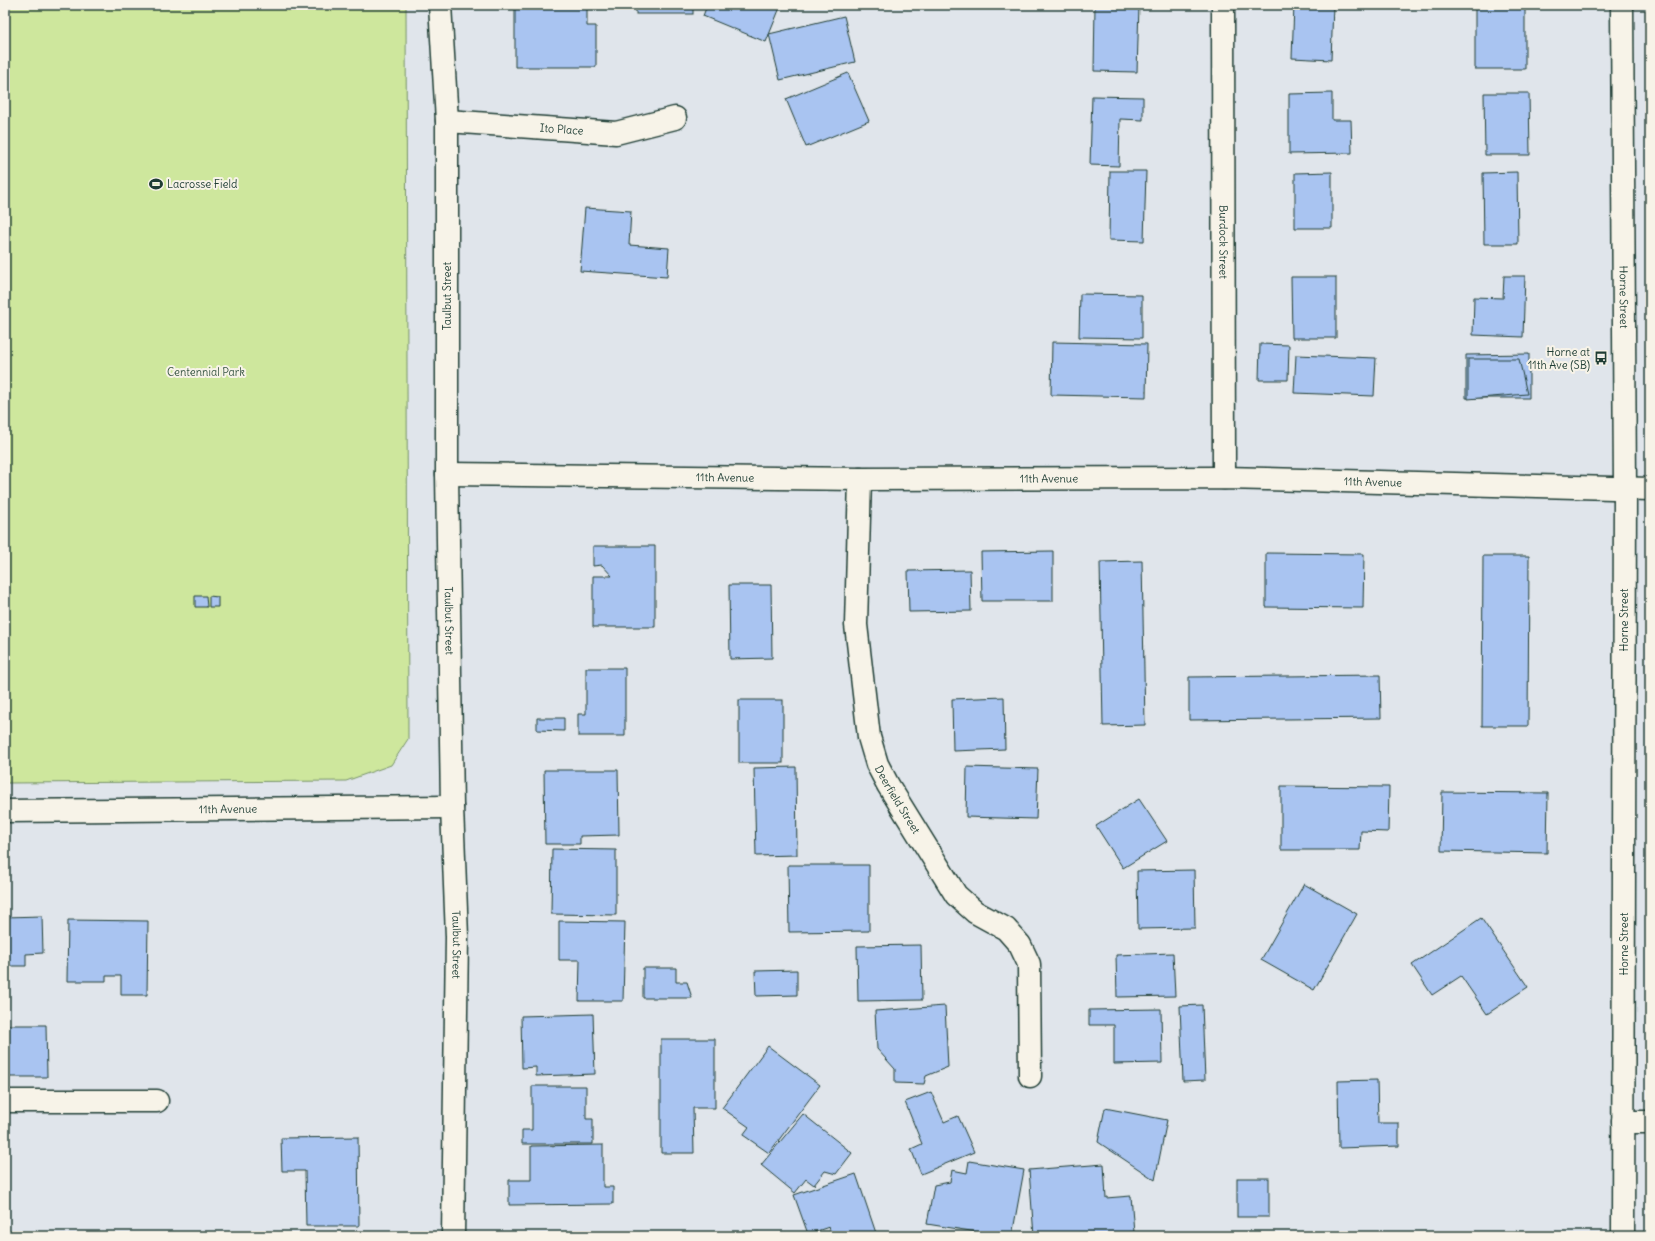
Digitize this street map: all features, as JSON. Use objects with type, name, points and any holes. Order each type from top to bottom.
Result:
[{"type":"street","name":"Burdock Street","points":[[1223,5],[1224,478]]},
{"type":"street","name":"Horne Street","points":[[1622,5],[1625,489],[1623,1236]]},
{"type":"street","name":"Taulbut Street","points":[[439,6],[447,121],[447,474],[452,806],[457,937],[452,1236]]},
{"type":"street","name":"Ito Place","points":[[447,121],[616,133],[675,118]]},
{"type":"street","name":"11th Avenue","points":[[447,474],[860,479],[1224,478],[1650,489]]},
{"type":"street","name":"Deerfield Street","points":[[860,479],[856,625],[869,737],[877,764],[888,786],[956,895],[975,912],[1006,929],[1020,945],[1029,964],[1030,1076]]},
{"type":"street","name":"11th Avenue","points":[[5,810],[452,806]]},
{"type":"street","points":[[5,1101],[157,1101]]},
{"type":"street","points":[[1623,1122],[1650,1122]]},
{"type":"green space","name":"Centennial Park","points":[[5,5],[406,5],[408,739],[391,765],[346,781],[5,783]]},
{"type":"building","points":[[515,5],[587,5],[587,26],[596,26],[596,67],[515,67]]},
{"type":"building","points":[[636,5],[693,5],[693,14],[636,14]]},
{"type":"building","points":[[707,5],[781,5],[766,42],[703,16]]},
{"type":"building","points":[[1095,5],[1139,5],[1137,72],[1094,71]]},
{"type":"building","points":[[1294,5],[1333,5],[1331,60],[1292,58]]},
{"type":"building","points":[[1475,5],[1525,5],[1525,69],[1475,69]]},
{"type":"building","points":[[844,16],[855,62],[780,80],[769,34]]},
{"type":"building","points":[[848,73],[869,121],[806,147],[786,99]]},
{"type":"building","points":[[1332,93],[1332,120],[1351,120],[1352,153],[1289,154],[1289,94]]},
{"type":"building","points":[[1484,93],[1529,93],[1530,155],[1485,155]]},
{"type":"building","points":[[1092,96],[1143,97],[1143,120],[1120,119],[1119,166],[1090,165]]},
{"type":"building","points":[[1110,171],[1146,171],[1144,241],[1109,240]]},
{"type":"building","points":[[1332,172],[1332,228],[1295,228],[1295,173]]},
{"type":"building","points":[[1517,172],[1518,244],[1484,244],[1483,173]]},
{"type":"building","points":[[585,208],[631,211],[629,245],[669,248],[667,277],[580,271]]},
{"type":"building","points":[[1504,276],[1525,276],[1523,337],[1473,335],[1474,297],[1503,298]]},
{"type":"building","points":[[1291,277],[1336,277],[1336,338],[1292,338]]},
{"type":"building","points":[[1080,294],[1142,295],[1142,338],[1079,337]]},
{"type":"building","points":[[1052,342],[1147,344],[1146,397],[1051,395]]},
{"type":"building","points":[[1260,344],[1289,345],[1288,380],[1259,380]]},
{"type":"building","points":[[1529,354],[1529,398],[1466,398],[1466,355]]},
{"type":"building","points":[[1296,355],[1376,358],[1374,396],[1294,393]]},
{"type":"building","points":[[1468,359],[1519,359],[1527,394],[1468,399]]},
{"type":"building","points":[[593,546],[655,546],[655,627],[593,627],[593,576],[612,576],[602,565],[593,566]]},
{"type":"building","points":[[1053,551],[1053,601],[982,601],[981,552]]},
{"type":"building","points":[[1266,553],[1364,554],[1363,608],[1266,607]]},
{"type":"building","points":[[1483,556],[1529,556],[1528,726],[1482,726]]},
{"type":"building","points":[[1142,561],[1145,725],[1103,726],[1100,562]]},
{"type":"building","points":[[970,570],[971,611],[909,612],[908,571]]},
{"type":"building","points":[[729,585],[771,585],[772,658],[730,659]]},
{"type":"building","points":[[195,596],[206,596],[207,607],[195,607]]},
{"type":"building","points":[[209,596],[218,597],[218,607],[209,607]]},
{"type":"building","points":[[586,668],[625,668],[625,736],[578,736],[578,714],[586,714]]},
{"type":"building","points":[[1380,675],[1381,718],[1189,720],[1189,677]]},
{"type":"building","points":[[1004,697],[1005,749],[953,751],[952,699]]},
{"type":"building","points":[[739,700],[783,700],[783,763],[739,763]]},
{"type":"building","points":[[537,718],[564,718],[564,731],[537,730]]},
{"type":"building","points":[[796,767],[797,855],[756,856],[754,768]]},
{"type":"building","points":[[967,767],[1038,769],[1036,819],[966,817]]},
{"type":"building","points":[[544,770],[618,770],[619,835],[580,836],[580,844],[545,844]]},
{"type":"building","points":[[1281,786],[1389,787],[1388,832],[1361,831],[1360,850],[1281,850]]},
{"type":"building","points":[[1442,792],[1548,793],[1547,853],[1441,851]]},
{"type":"building","points":[[1139,799],[1167,841],[1123,868],[1096,826]]},
{"type":"building","points":[[552,849],[616,850],[616,915],[551,914]]},
{"type":"building","points":[[788,865],[869,865],[869,931],[789,932]]},
{"type":"building","points":[[1194,870],[1195,928],[1138,929],[1137,871]]},
{"type":"building","points":[[1304,884],[1357,914],[1314,990],[1261,960]]},
{"type":"building","points":[[42,916],[43,953],[26,954],[26,966],[8,966],[7,955],[5,955],[5,917]]},
{"type":"building","points":[[1481,918],[1528,987],[1487,1014],[1461,976],[1432,995],[1412,965]]},
{"type":"building","points":[[68,920],[148,921],[147,995],[121,995],[121,976],[106,976],[106,981],[67,981]]},
{"type":"building","points":[[559,921],[625,922],[623,1001],[579,1001],[580,960],[559,960]]},
{"type":"building","points":[[921,945],[922,1000],[858,1001],[857,946]]},
{"type":"building","points":[[1173,953],[1175,996],[1117,997],[1116,955]]},
{"type":"building","points":[[643,968],[676,968],[676,982],[687,982],[692,998],[643,998]]},
{"type":"building","points":[[797,970],[797,995],[756,996],[755,971]]},
{"type":"building","points":[[1202,1005],[1205,1080],[1183,1081],[1180,1006]]},
{"type":"building","points":[[945,1006],[948,1067],[926,1076],[924,1084],[895,1083],[895,1069],[877,1049],[875,1011]]},
{"type":"building","points":[[1161,1009],[1162,1063],[1114,1064],[1114,1025],[1089,1025],[1089,1010]]},
{"type":"building","points":[[593,1014],[595,1074],[536,1076],[536,1067],[522,1068],[521,1016]]},
{"type":"building","points":[[5,1025],[46,1025],[47,1077],[5,1077]]},
{"type":"building","points":[[661,1039],[715,1039],[715,1108],[693,1108],[694,1153],[661,1153]]},
{"type":"building","points":[[768,1046],[820,1085],[769,1153],[743,1135],[749,1127],[722,1108]]},
{"type":"building","points":[[1377,1080],[1378,1123],[1399,1123],[1399,1146],[1339,1148],[1338,1081]]},
{"type":"building","points":[[532,1086],[586,1086],[586,1119],[593,1119],[593,1144],[522,1144],[522,1130],[532,1130]]},
{"type":"building","points":[[931,1092],[944,1122],[958,1116],[974,1152],[921,1174],[911,1149],[922,1144],[905,1102]]},
{"type":"building","points":[[1105,1108],[1167,1120],[1155,1180],[1098,1142]]},
{"type":"building","points":[[803,1114],[852,1153],[836,1174],[825,1171],[814,1185],[806,1179],[795,1193],[761,1165]]},
{"type":"building","points":[[358,1137],[359,1226],[306,1226],[305,1171],[282,1171],[281,1138]]},
{"type":"building","points":[[603,1145],[603,1187],[613,1187],[613,1204],[509,1205],[509,1180],[531,1180],[531,1146]]},
{"type":"building","points":[[969,1161],[1024,1170],[1012,1236],[1002,1236],[927,1224],[934,1185],[950,1182],[952,1170],[967,1173]]},
{"type":"building","points":[[1104,1164],[1106,1198],[1131,1196],[1134,1232],[1087,1236],[1034,1236],[1029,1170]]},
{"type":"building","points":[[856,1174],[877,1236],[832,1236],[829,1227],[808,1234],[794,1195]]},
{"type":"building","points":[[1237,1178],[1269,1178],[1269,1217],[1237,1217]]},
{"type":"place","name":"Lacrosse Field","points":[[156,184]]},
{"type":"place","name":"Horne at 11th Ave (SB)","points":[[1601,358]]}]
